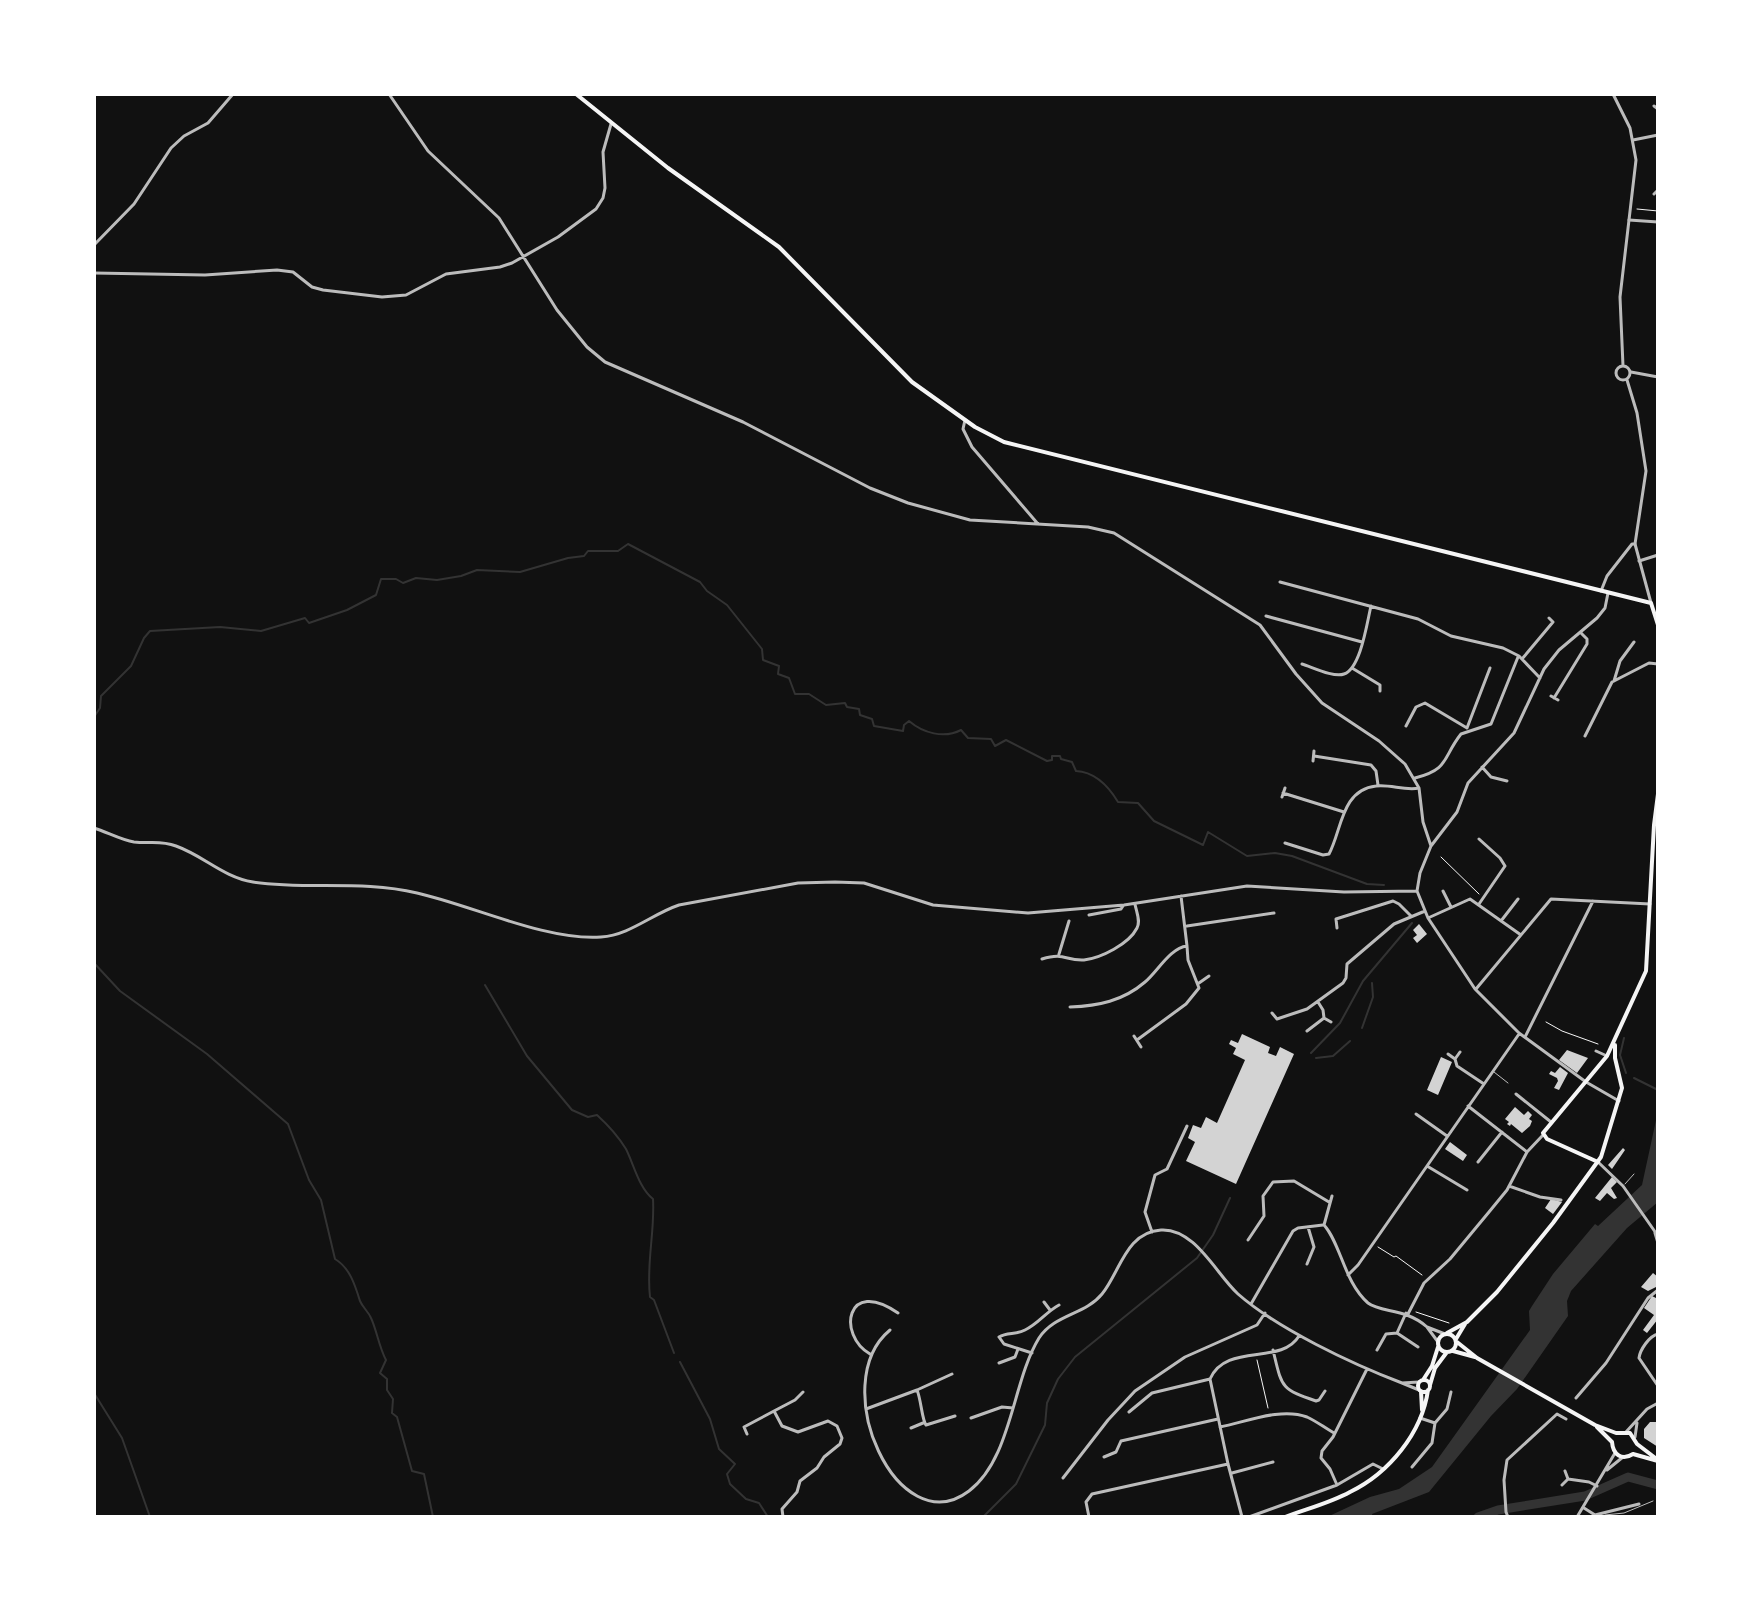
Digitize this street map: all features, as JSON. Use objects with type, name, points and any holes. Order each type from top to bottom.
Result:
[{"type":"main road","points":[[576,94],[611,124],[779,247],[912,382],[996,438],[1030,450],[1651,603],[1658,625]]},
{"type":"main road","points":[[1598,1162],[1543,1135],[1607,1056],[1646,971],[1654,816],[1658,794]]},
{"type":"main road","points":[[1285,1517],[1350,1493],[1383,1469],[1410,1439],[1421,1415],[1435,1368],[1467,1322],[1510,1276],[1598,1162],[1622,1088],[1615,1058],[1615,1042]]},
{"type":"main road","points":[[1601,1063],[1615,1058]]},
{"type":"main road","points":[[1421,1415],[1421,1381],[1432,1366],[1438,1343],[1446,1333],[1467,1322]]},
{"type":"main road","points":[[1446,1333],[1477,1358],[1595,1425],[1635,1437],[1637,1444],[1658,1461]]},
{"type":"main road","points":[[1438,1343],[1449,1352],[1477,1358]]},
{"type":"main road","points":[[1421,1381],[1429,1388]]},
{"type":"main road","points":[[1420,1391],[1429,1388]]},
{"type":"main road","points":[[1595,1425],[1612,1442],[1615,1453],[1623,1457],[1633,1454],[1658,1461]]},
{"type":"main road","points":[[1612,1442],[1623,1433]]},
{"type":"main road","points":[[1633,1454],[1637,1444]]},
{"type":"street","points":[[94,245],[134,204],[171,148],[184,136],[208,123],[233,94]]},
{"type":"street","points":[[389,94],[428,151],[499,218],[568,324],[587,347],[609,364],[743,422],[899,500],[970,520],[1088,527],[1114,533],[1250,617],[1266,632],[1296,674],[1322,703],[1379,741],[1405,764],[1419,788],[1422,821],[1431,846]]},
{"type":"street","points":[[1613,94],[1633,140],[1636,160],[1619,314],[1623,366],[1616,374],[1620,380],[1627,380]]},
{"type":"street","points":[[94,273],[205,275],[277,270],[293,272],[312,287],[323,290],[400,296],[457,270],[500,267],[558,237],[600,205],[605,188],[603,152],[611,124]]},
{"type":"street","points":[[1633,140],[1658,135]]},
{"type":"street","points":[[1629,220],[1658,222]]},
{"type":"street","points":[[1623,366],[1631,372],[1658,377]]},
{"type":"street","points":[[1631,372],[1627,380],[1637,413],[1646,471],[1635,544],[1651,603]]},
{"type":"street","points":[[965,420],[963,429],[972,447],[1038,524]]},
{"type":"street","points":[[1601,592],[1607,576],[1635,544]]},
{"type":"street","points":[[1639,561],[1658,555]]},
{"type":"street","points":[[1280,582],[1418,619],[1451,636],[1495,645],[1520,657],[1540,678]]},
{"type":"street","points":[[1608,593],[1605,608],[1551,659],[1514,733],[1468,783],[1457,812],[1431,846],[1420,873],[1417,891],[1428,918],[1475,989],[1519,1033],[1584,1081],[1619,1101]]},
{"type":"street","points":[[1302,664],[1341,675],[1352,668],[1357,661],[1371,606]]},
{"type":"street","points":[[1266,616],[1271,620],[1362,642]]},
{"type":"street","points":[[1406,726],[1416,707],[1425,703],[1467,730],[1483,729],[1493,721],[1520,657],[1553,622],[1549,618]]},
{"type":"street","points":[[1554,698],[1587,644],[1581,632]]},
{"type":"street","points":[[1585,736],[1614,681],[1620,661],[1634,642]]},
{"type":"street","points":[[1614,681],[1649,663],[1658,664]]},
{"type":"street","points":[[1352,668],[1380,685],[1380,691]]},
{"type":"street","points":[[1415,778],[1434,772],[1451,753],[1459,736],[1467,730],[1490,668]]},
{"type":"street","points":[[1403,718],[1409,720]]},
{"type":"street","points":[[1314,756],[1371,765],[1376,771],[1378,785]]},
{"type":"street","points":[[1482,767],[1491,777],[1507,781]]},
{"type":"street","points":[[1501,780],[1502,774]]},
{"type":"street","points":[[1288,845],[1329,854],[1344,812],[1355,795],[1378,785],[1419,788]]},
{"type":"street","points":[[1283,793],[1344,812]]},
{"type":"street","points":[[94,828],[135,842],[160,841],[179,847],[241,880],[281,885],[388,886],[543,929],[600,937],[622,932],[679,905],[798,883],[864,883],[933,905],[1028,913],[1124,905],[1247,886],[1344,892],[1417,891]]},
{"type":"street","points":[[1479,839],[1505,866],[1479,904]]},
{"type":"street","points":[[1443,891],[1451,907]]},
{"type":"street","points":[[1137,1040],[1190,1001],[1199,988],[1187,946],[1181,896]]},
{"type":"street","points":[[1501,921],[1518,899]]},
{"type":"street","points":[[1475,989],[1551,899],[1650,904]]},
{"type":"street","points":[[1428,918],[1467,900],[1479,904],[1521,935]]},
{"type":"street","points":[[1336,919],[1393,901],[1411,916]]},
{"type":"street","points":[[1525,1037],[1593,901]]},
{"type":"street","points":[[1042,959],[1059,954],[1084,960],[1107,952],[1121,943],[1138,925],[1134,903]]},
{"type":"street","points":[[1089,915],[1121,909],[1124,905]]},
{"type":"street","points":[[1335,910],[1337,928]]},
{"type":"street","points":[[1277,1019],[1318,1002],[1345,981],[1347,964],[1394,924],[1425,911]]},
{"type":"street","points":[[1185,926],[1274,913]]},
{"type":"street","points":[[1059,954],[1069,921]]},
{"type":"street","points":[[1073,1006],[1099,1005],[1126,995],[1144,983],[1179,948],[1187,946]]},
{"type":"street","points":[[1198,984],[1211,978],[1205,972]]},
{"type":"street","points":[[1318,1002],[1324,1018]]},
{"type":"street","points":[[1272,1013],[1277,1019]]},
{"type":"street","points":[[1324,1018],[1331,1022]]},
{"type":"street","points":[[1307,1031],[1324,1018]]},
{"type":"street","points":[[1275,1025],[1277,1019]]},
{"type":"street","points":[[1348,1275],[1519,1033]]},
{"type":"street","points":[[1134,1036],[1141,1047]]},
{"type":"street","points":[[1596,1051],[1607,1056]]},
{"type":"street","points":[[1455,1059],[1460,1052]]},
{"type":"street","points":[[1448,1054],[1455,1059],[1457,1066],[1484,1084]]},
{"type":"street","points":[[1516,1094],[1551,1122]]},
{"type":"street","points":[[1468,1106],[1527,1152]]},
{"type":"street","points":[[1416,1114],[1447,1136]]},
{"type":"street","points":[[1152,1232],[1145,1212],[1155,1175],[1167,1169],[1187,1126]]},
{"type":"street","points":[[1478,1162],[1502,1132]]},
{"type":"street","points":[[1397,1333],[1427,1279],[1450,1259],[1509,1186],[1527,1152],[1543,1135]]},
{"type":"street","points":[[1598,1162],[1629,1194],[1658,1243]]},
{"type":"street","points":[[1427,1166],[1467,1190]]},
{"type":"street","points":[[1248,1240],[1265,1213],[1263,1199],[1269,1185],[1276,1181],[1298,1183],[1329,1202]]},
{"type":"street","points":[[1509,1186],[1540,1197],[1561,1200]]},
{"type":"street","points":[[1332,1196],[1324,1225],[1348,1275],[1371,1305],[1409,1311],[1427,1327],[1438,1343]]},
{"type":"street","points":[[1251,1304],[1289,1235],[1298,1228],[1324,1225]]},
{"type":"street","points":[[1307,1264],[1314,1247],[1308,1226]]},
{"type":"street","points":[[1245,1228],[1252,1232]]},
{"type":"street","points":[[890,1330],[870,1354],[865,1372],[866,1409],[879,1451],[889,1468],[916,1497],[933,1503],[960,1497],[979,1481],[998,1448],[1039,1338],[1055,1322],[1092,1305],[1132,1244],[1152,1232],[1174,1232],[1189,1240],[1237,1293],[1300,1334],[1420,1391]]},
{"type":"street","points":[[1576,1398],[1602,1369],[1648,1298],[1658,1290]]},
{"type":"street","points":[[870,1354],[858,1345],[854,1335],[851,1318],[854,1308],[863,1302],[877,1301],[898,1313]]},
{"type":"street","points":[[1044,1302],[1050,1310]]},
{"type":"street","points":[[1032,1353],[1001,1342],[999,1337],[1028,1329],[1059,1305]]},
{"type":"street","points":[[1063,1478],[1116,1410],[1144,1383],[1198,1350],[1257,1325],[1265,1313]]},
{"type":"street","points":[[1427,1327],[1446,1333]]},
{"type":"street","points":[[1377,1350],[1386,1334],[1397,1333],[1413,1340],[1418,1347]]},
{"type":"street","points":[[1129,1412],[1152,1393],[1210,1379],[1222,1365],[1292,1346],[1300,1334]]},
{"type":"street","points":[[1658,1334],[1640,1352],[1639,1358],[1658,1386]]},
{"type":"street","points":[[999,1363],[1015,1357],[1018,1349]]},
{"type":"street","points":[[1273,1350],[1280,1380],[1287,1389],[1316,1401],[1325,1391]]},
{"type":"street","points":[[1255,1354],[1257,1360]]},
{"type":"street","points":[[1337,1485],[1321,1456],[1367,1368]]},
{"type":"street","points":[[866,1409],[952,1374]]},
{"type":"street","points":[[1210,1379],[1242,1517]]},
{"type":"street","points":[[1402,1383],[1421,1381]]},
{"type":"street","points":[[917,1390],[923,1405],[923,1423]]},
{"type":"street","points":[[744,1427],[795,1400],[803,1392]]},
{"type":"street","points":[[1412,1467],[1432,1443],[1435,1423],[1447,1409],[1451,1392]]},
{"type":"street","points":[[1623,1433],[1637,1423],[1647,1409],[1658,1403]]},
{"type":"street","points":[[971,1418],[1002,1407],[1013,1408]]},
{"type":"street","points":[[1552,1409],[1566,1419]]},
{"type":"street","points":[[774,1411],[782,1426],[790,1431],[801,1432],[828,1421],[837,1426],[842,1436],[840,1444],[800,1481],[797,1492],[782,1509],[783,1517]]},
{"type":"street","points":[[984,1414],[986,1420]]},
{"type":"street","points":[[1220,1427],[1286,1414],[1300,1415],[1334,1433]]},
{"type":"street","points":[[1507,1516],[1504,1468],[1507,1460],[1557,1414]]},
{"type":"street","points":[[1421,1415],[1435,1423]]},
{"type":"street","points":[[911,1428],[955,1416]]},
{"type":"street","points":[[1121,1441],[1218,1419]]},
{"type":"street","points":[[741,1421],[747,1434]]},
{"type":"street","points":[[1635,1437],[1637,1423]]},
{"type":"street","points":[[1117,1437],[1121,1441]]},
{"type":"street","points":[[1104,1457],[1116,1452],[1121,1441]]},
{"type":"street","points":[[1577,1517],[1615,1453]]},
{"type":"street","points":[[1606,1470],[1623,1457]]},
{"type":"street","points":[[1064,1461],[1071,1467]]},
{"type":"street","points":[[1232,1473],[1273,1462]]},
{"type":"street","points":[[1089,1517],[1086,1502],[1092,1494],[1228,1464]]},
{"type":"street","points":[[1249,1517],[1337,1485],[1373,1464],[1383,1469]]},
{"type":"street","points":[[1565,1471],[1568,1479]]},
{"type":"street","points":[[1568,1479],[1589,1482],[1596,1488]]},
{"type":"street","points":[[1562,1485],[1568,1479]]},
{"type":"street","points":[[1629,1501],[1632,1507]]},
{"type":"street","points":[[1584,1508],[1595,1516],[1639,1504]]},
{"type":"lane","points":[[1493,1070],[1508,1083]]},
{"type":"lane","points":[[1623,1186],[1634,1174]]},
{"type":"lane","points":[[1602,1514],[1624,1513],[1653,1501]]},
{"type":"path","points":[[1630,208],[1658,211]]},
{"type":"path","points":[[1441,857],[1464,882],[1484,897]]},
{"type":"path","points":[[1546,1022],[1598,1044],[1596,1051]]},
{"type":"path","points":[[1372,1244],[1396,1256],[1427,1279]]},
{"type":"path","points":[[1409,1311],[1438,1319],[1456,1329]]},
{"type":"path","points":[[1257,1360],[1270,1416]]},
{"type":"shaded area","points":[[1658,1111],[1658,1202],[1627,1228],[1571,1291],[1567,1301],[1568,1316],[1517,1389],[1429,1492],[1372,1514],[1373,1517],[1327,1517],[1370,1497],[1399,1489],[1432,1467],[1530,1330],[1529,1311],[1553,1274],[1595,1224],[1598,1226],[1642,1185]]},
{"type":"building","points":[[1419,924],[1427,934],[1417,943],[1413,930]]},
{"type":"building","points":[[1242,1034],[1270,1047],[1268,1053],[1276,1056],[1280,1047],[1294,1054],[1236,1184],[1186,1161],[1195,1142],[1188,1138],[1193,1125],[1201,1128],[1206,1117],[1217,1123],[1245,1060],[1233,1054],[1236,1048],[1229,1044],[1231,1040],[1238,1043]]},
{"type":"building","points":[[1567,1050],[1588,1058],[1577,1073],[1559,1060]]},
{"type":"building","points":[[1441,1057],[1452,1062],[1438,1095],[1427,1090]]},
{"type":"building","points":[[1560,1067],[1568,1073],[1559,1090],[1554,1088],[1557,1078],[1549,1074]]},
{"type":"building","points":[[1515,1107],[1524,1115],[1528,1111],[1532,1115],[1530,1126],[1522,1133],[1507,1124],[1509,1122],[1505,1119]]},
{"type":"building","points":[[1450,1142],[1467,1155],[1463,1161],[1445,1149]]},
{"type":"building","points":[[1623,1148],[1625,1150],[1612,1169],[1608,1165]]},
{"type":"building","points":[[1612,1177],[1617,1182],[1611,1188],[1617,1198],[1607,1193],[1600,1201],[1595,1198]]},
{"type":"building","points":[[1551,1199],[1562,1202],[1553,1214],[1545,1208]]},
{"type":"building","points":[[1653,1273],[1658,1277],[1658,1286],[1648,1291],[1641,1287]]},
{"type":"building","points":[[1652,1296],[1658,1299],[1658,1319],[1647,1333],[1643,1330],[1654,1315],[1644,1308]]},
{"type":"building","points":[[1650,1422],[1658,1422],[1658,1447],[1644,1438],[1644,1429]]},
{"type":"waterway","points":[[94,717],[100,708],[101,696],[131,666],[150,631],[220,627],[261,631],[305,618],[309,623],[347,610],[376,595],[381,579],[396,579],[403,583],[416,578],[437,580],[461,576],[477,570],[520,572],[584,556],[588,551],[618,551],[628,544],[700,582],[727,605],[762,649],[763,660],[779,666],[778,674],[789,678],[795,694],[809,694],[826,705],[845,703],[847,707],[859,709],[860,715],[872,719],[874,726],[903,731],[909,721],[934,733],[948,734],[961,730],[968,738],[991,739],[995,746],[1006,740],[1047,761],[1052,760],[1052,756],[1060,756],[1072,762],[1076,771],[1101,781],[1118,802],[1138,803],[1154,821],[1203,845],[1208,832],[1247,856],[1275,853],[1292,856],[1367,884],[1384,885]]},
{"type":"waterway","points":[[1311,1053],[1340,1023],[1363,981],[1412,923]]},
{"type":"waterway","points":[[94,963],[120,991],[207,1054],[288,1124],[309,1180],[321,1200],[335,1259],[348,1272],[373,1323],[386,1360],[380,1373],[387,1379],[387,1390],[393,1399],[392,1413],[397,1417],[412,1471],[424,1474],[433,1517]]},
{"type":"waterway","points":[[1362,1028],[1373,997],[1372,983]]},
{"type":"waterway","points":[[485,985],[527,1056],[572,1110],[588,1117],[597,1115],[613,1131],[626,1149],[644,1189],[653,1199],[650,1297],[654,1300],[674,1353]]},
{"type":"waterway","points":[[1624,1038],[1620,1055],[1626,1073]]},
{"type":"waterway","points":[[1316,1058],[1333,1056],[1350,1041]]},
{"type":"waterway","points":[[1634,1078],[1658,1090]]},
{"type":"waterway","points":[[983,1517],[1016,1484],[1045,1425],[1047,1403],[1058,1379],[1075,1357],[1197,1258],[1213,1235],[1230,1198]]},
{"type":"waterway","points":[[680,1362],[710,1419],[719,1449],[735,1464],[727,1474],[730,1484],[746,1499],[759,1503],[768,1517]]},
{"type":"waterway","points":[[94,1393],[122,1438],[150,1517]]},
{"type":"waterway","points":[[1478,1517],[1498,1510],[1585,1496],[1628,1477],[1658,1485]]}]
